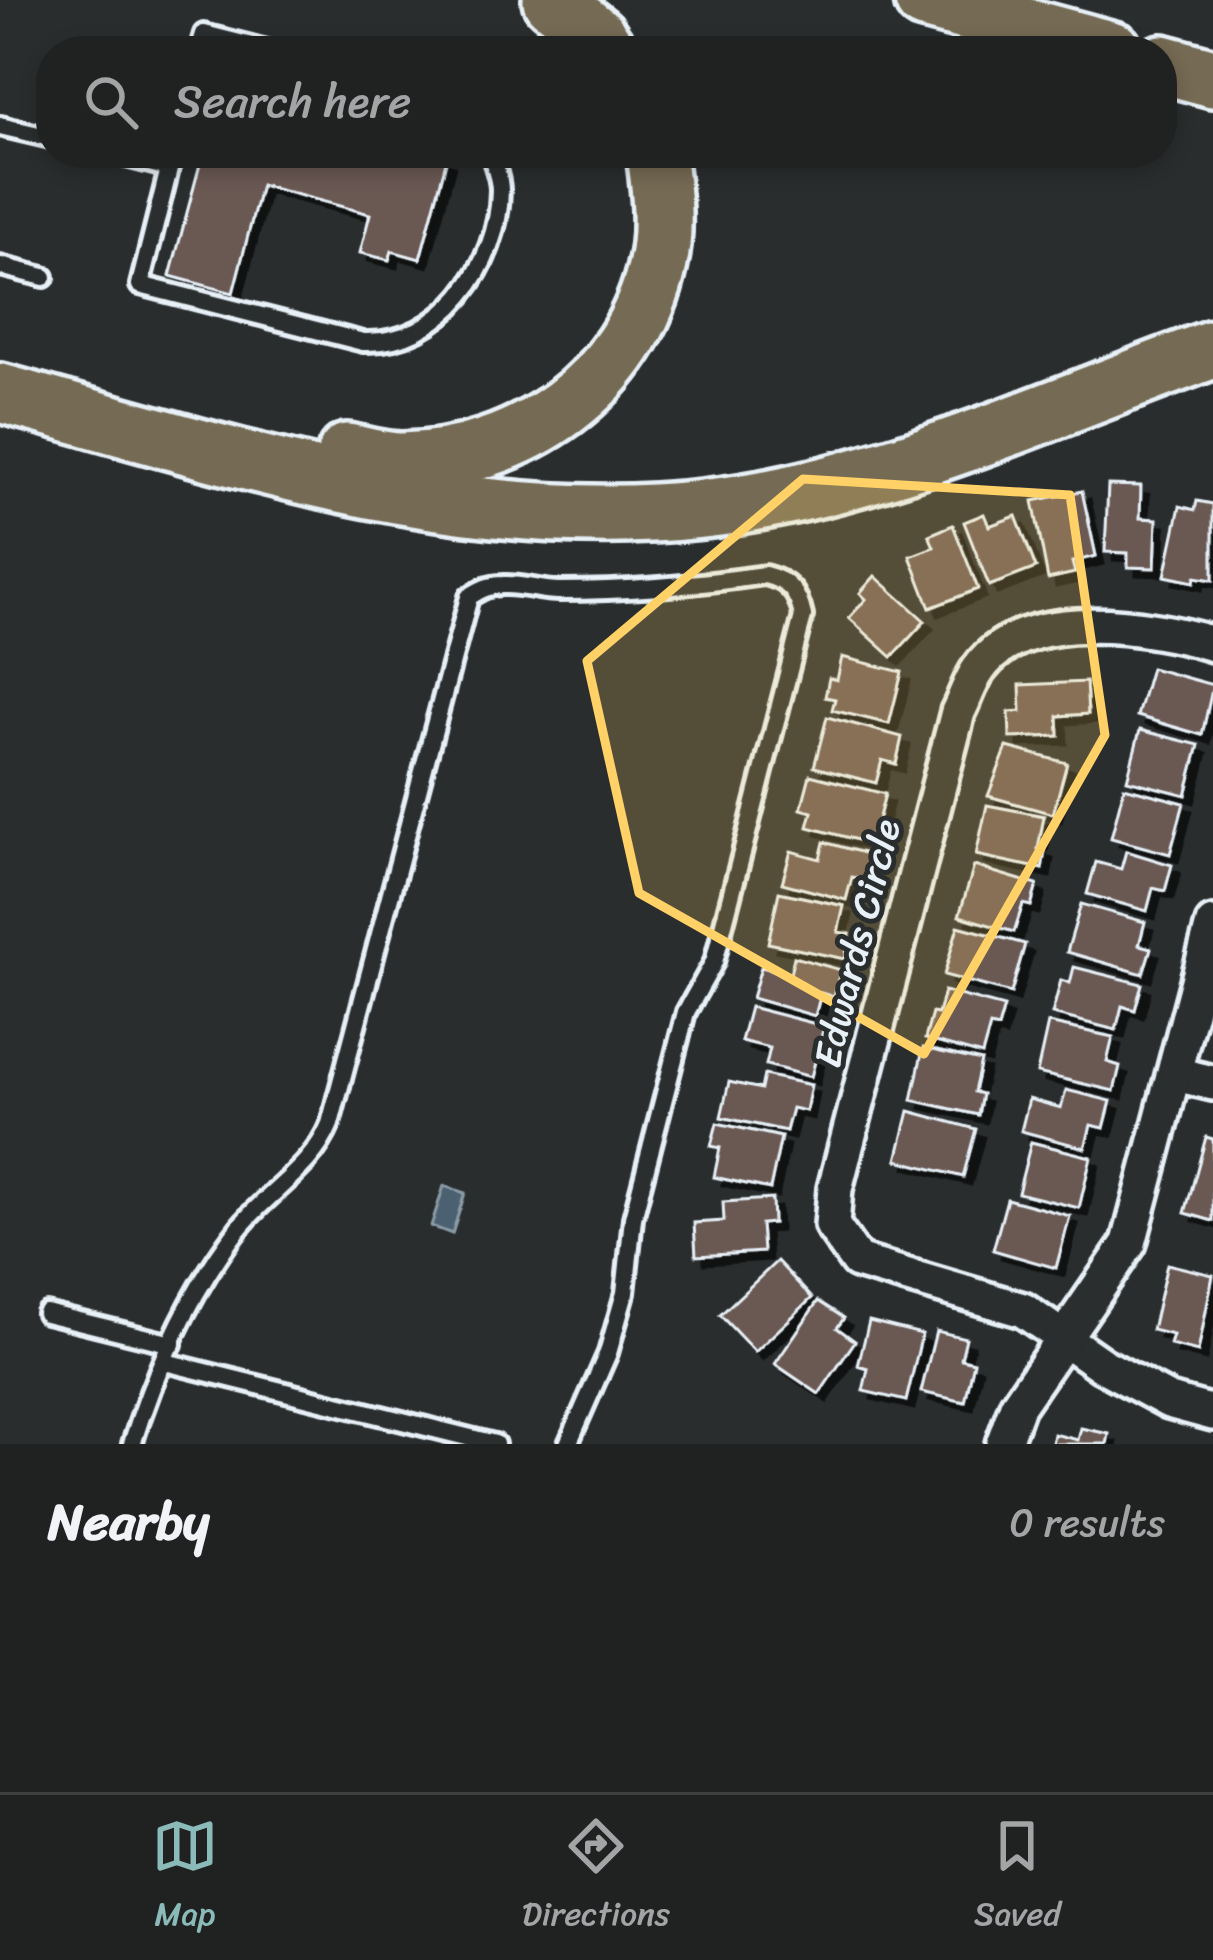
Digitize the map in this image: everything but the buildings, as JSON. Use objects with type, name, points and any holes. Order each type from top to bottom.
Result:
[{"type":"highway","points":[[552,0],[597,36]]},
{"type":"highway","points":[[924,0],[1057,36]]},
{"type":"highway","points":[[1177,68],[1213,78]]},
{"type":"highway","points":[[0,360],[345,453],[399,462],[459,456],[515,437],[563,413],[602,376],[633,331],[658,264],[663,202],[658,168]]},
{"type":"highway","points":[[0,393],[334,483],[468,508],[600,516],[706,509],[821,486],[908,461],[1213,349]]},
{"type":"street","name":"Edwards Circle","points":[[1213,644],[1166,630],[1052,629],[1011,641],[980,668],[958,712],[836,1190],[832,1225],[857,1261],[1023,1310],[1102,1365],[1168,1401],[1213,1412]]},
{"type":"street","points":[[1003,1444],[1017,1406],[1129,1243],[1213,924]]},
{"type":"street","points":[[1175,1074],[1213,1083]]},
{"type":"lane","points":[[0,125],[36,134]]},
{"type":"lane","points":[[169,168],[140,285],[363,342],[388,343],[418,332],[460,298],[496,228],[500,184],[495,168]]},
{"type":"lane","points":[[0,266],[44,277]]},
{"type":"lane","points":[[132,1444],[146,1400],[189,1304],[242,1224],[320,1147],[325,1135],[469,597],[502,584],[552,591],[666,589],[765,575],[778,578],[800,598],[803,616],[715,962],[686,1012],[633,1218],[625,1294],[608,1353],[568,1444]]},
{"type":"lane","points":[[46,1313],[172,1344]]},
{"type":"lane","points":[[165,1362],[495,1444]]},
{"type":"highlighted area","points":[[803,479],[1070,495],[1105,735],[924,1054],[639,893],[587,661]]},
{"type":"water","points":[[444,1186],[465,1193],[452,1234],[431,1226]]}]
